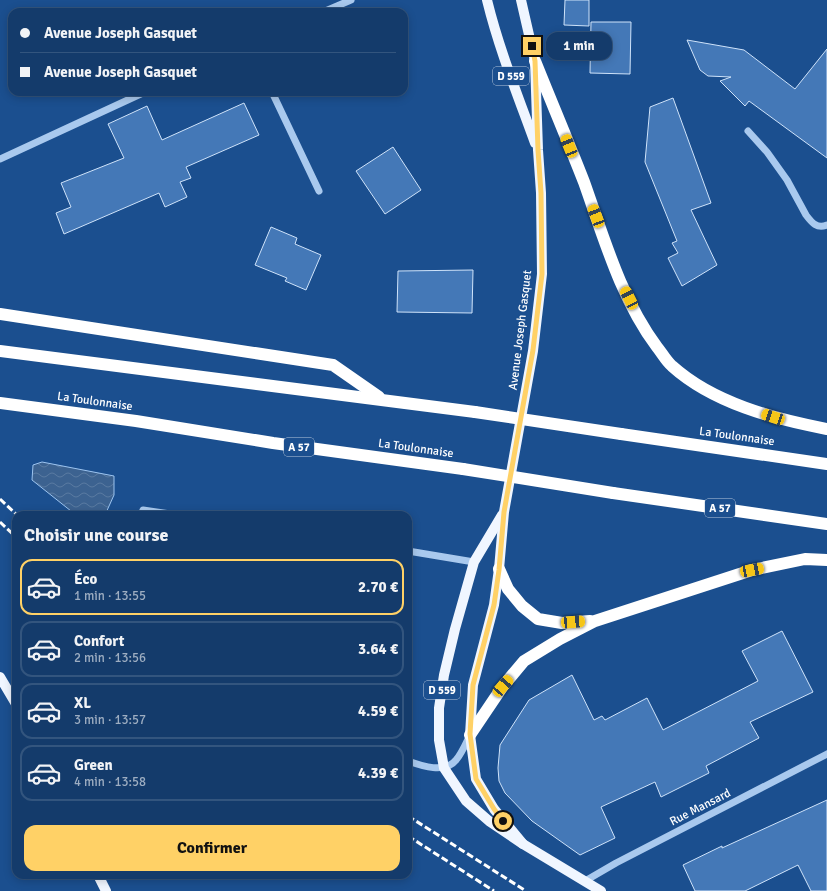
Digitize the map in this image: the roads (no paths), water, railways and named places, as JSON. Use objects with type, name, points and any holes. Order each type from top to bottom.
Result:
[{"type":"highway","points":[[535,61],[623,288],[645,331],[671,366],[702,388],[744,407],[787,421],[827,429]]},
{"type":"highway","points":[[0,314],[332,365],[381,399]]},
{"type":"highway","name":"La Toulonnaise","points":[[0,352],[381,399],[827,464]]},
{"type":"highway","name":"La Toulonnaise","points":[[0,402],[136,421],[273,443],[463,469],[613,493],[827,524]]},
{"type":"highway","points":[[470,734],[503,686],[524,661],[560,639],[595,621],[752,570],[805,559],[827,560]]},
{"type":"highway","points":[[499,570],[508,589],[522,606],[538,619],[562,623],[595,621]]},
{"type":"main road","name":"Avenue Joseph Gasquet","points":[[487,0],[492,21],[538,150]]},
{"type":"main road","name":"Avenue Joseph Gasquet","points":[[521,0],[535,61],[541,193],[542,274],[533,350],[504,512],[499,570],[494,605],[473,685],[470,734],[476,779],[494,809],[523,844]]},
{"type":"main road","name":"Avenue Joseph Gasquet","points":[[504,512],[474,562],[455,629],[439,708],[439,740],[444,768],[466,801],[489,821],[523,844],[601,891]]},
{"type":"main road","points":[[0,677],[12,697]]},
{"type":"main road","points":[[100,879],[106,891]]},
{"type":"street","points":[[332,8],[351,0]]},
{"type":"street","points":[[0,160],[136,96]]},
{"type":"street","points":[[274,96],[319,191]]},
{"type":"street","points":[[748,131],[767,152],[787,180],[810,221],[819,226],[827,225]]},
{"type":"street","points":[[412,553],[474,562]]},
{"type":"street","points":[[412,762],[420,765],[444,768],[455,761],[470,734]]},
{"type":"street","name":"Rue Mansard","points":[[585,881],[616,863],[827,754]]},
{"type":"water","points":[[42,462],[114,476],[114,495],[107,511],[71,511],[32,480],[33,465]]},
{"type":"railway","points":[[0,499],[13,511]]},
{"type":"railway","points":[[0,522],[12,533]]},
{"type":"railway","points":[[412,819],[526,891]]},
{"type":"railway","points":[[412,839],[494,891]]}]
